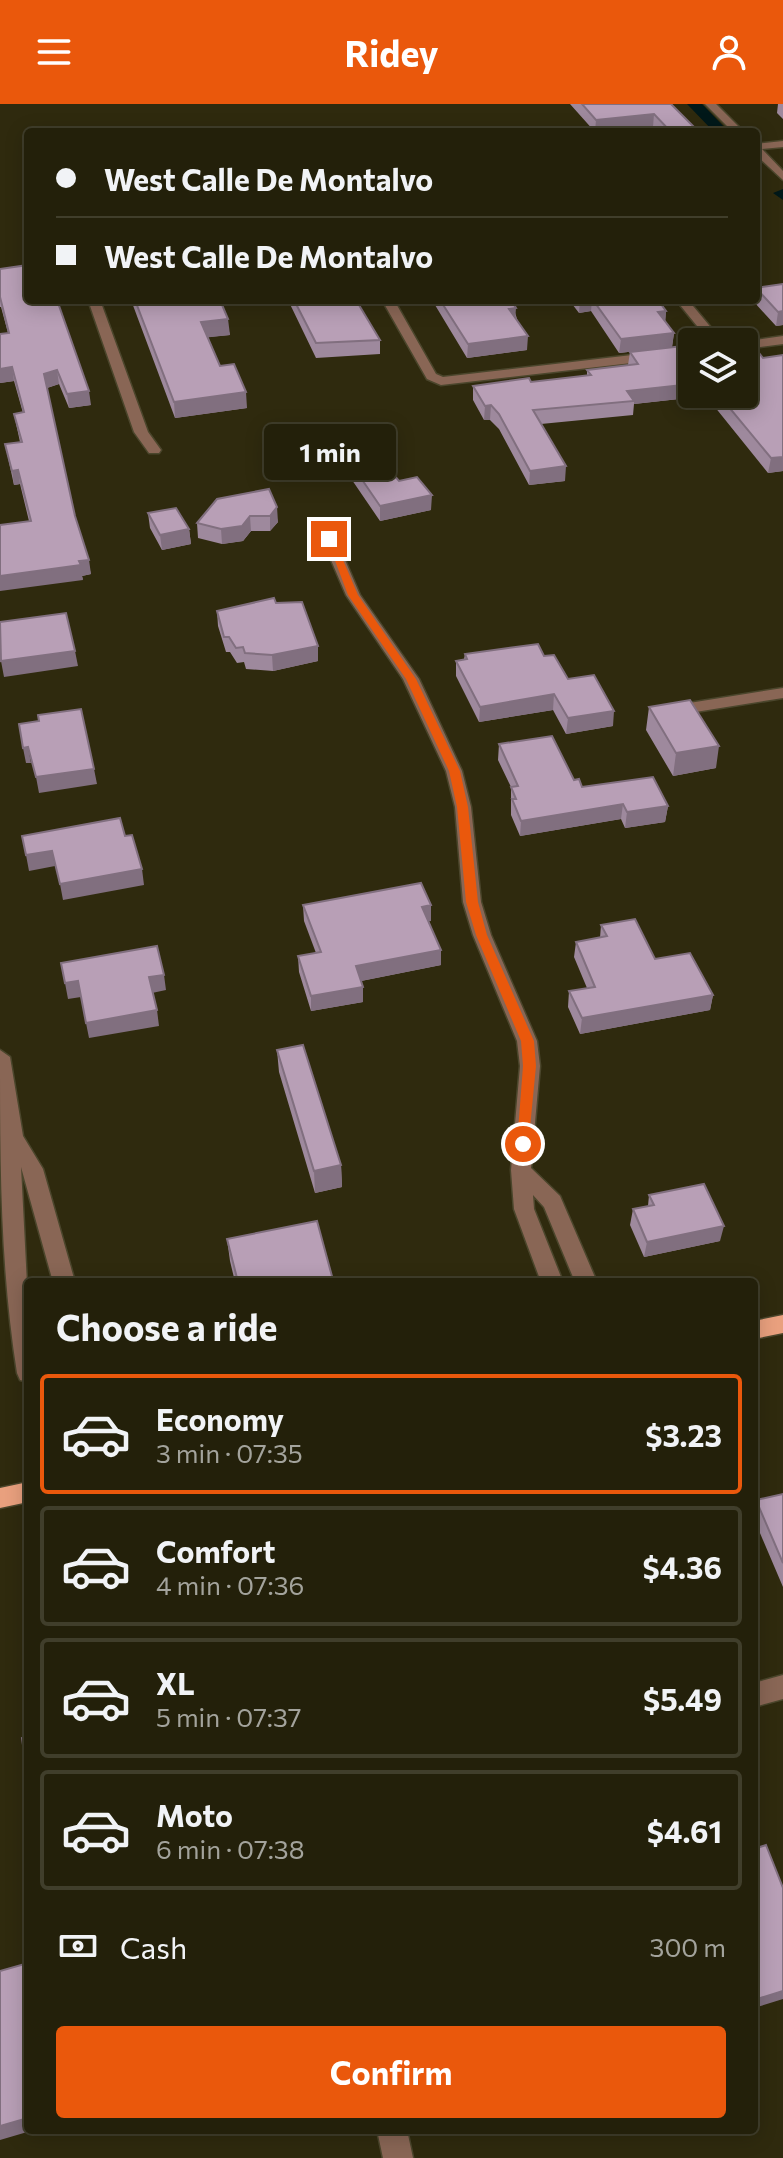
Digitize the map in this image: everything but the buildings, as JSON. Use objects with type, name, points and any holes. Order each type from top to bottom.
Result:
[{"type":"main road","points":[[758,1329],[783,1324]]},
{"type":"main road","points":[[0,1498],[24,1493]]},
{"type":"street","points":[[710,104],[735,128]]},
{"type":"street","points":[[760,147],[783,144]]},
{"type":"street","points":[[762,162],[783,177]]},
{"type":"street","points":[[95,304],[141,432],[154,450]]},
{"type":"street","points":[[390,304],[431,376],[441,381],[456,382],[678,354]]},
{"type":"street","points":[[685,304],[705,328]]},
{"type":"street","points":[[758,343],[783,340]]},
{"type":"street","points":[[329,539],[353,595],[411,679],[454,771],[463,807],[472,902],[482,935],[527,1041],[530,1066],[521,1170],[524,1209],[551,1278]]},
{"type":"street","points":[[683,709],[783,693]]},
{"type":"street","points":[[0,1057],[13,1137],[10,1177],[17,1303],[24,1338]]},
{"type":"street","points":[[13,1137],[33,1169],[63,1278]]},
{"type":"street","points":[[521,1170],[553,1202],[584,1278]]},
{"type":"street","points":[[538,1244],[567,1238]]},
{"type":"street","points":[[758,1694],[783,1687]]},
{"type":"street","points":[[393,2134],[398,2158]]},
{"type":"waterway","points":[[694,104],[718,128]]},
{"type":"route","points":[[329,539],[353,595],[411,679],[454,771],[463,807],[472,902],[482,935],[527,1041],[530,1066],[523,1144]]}]
